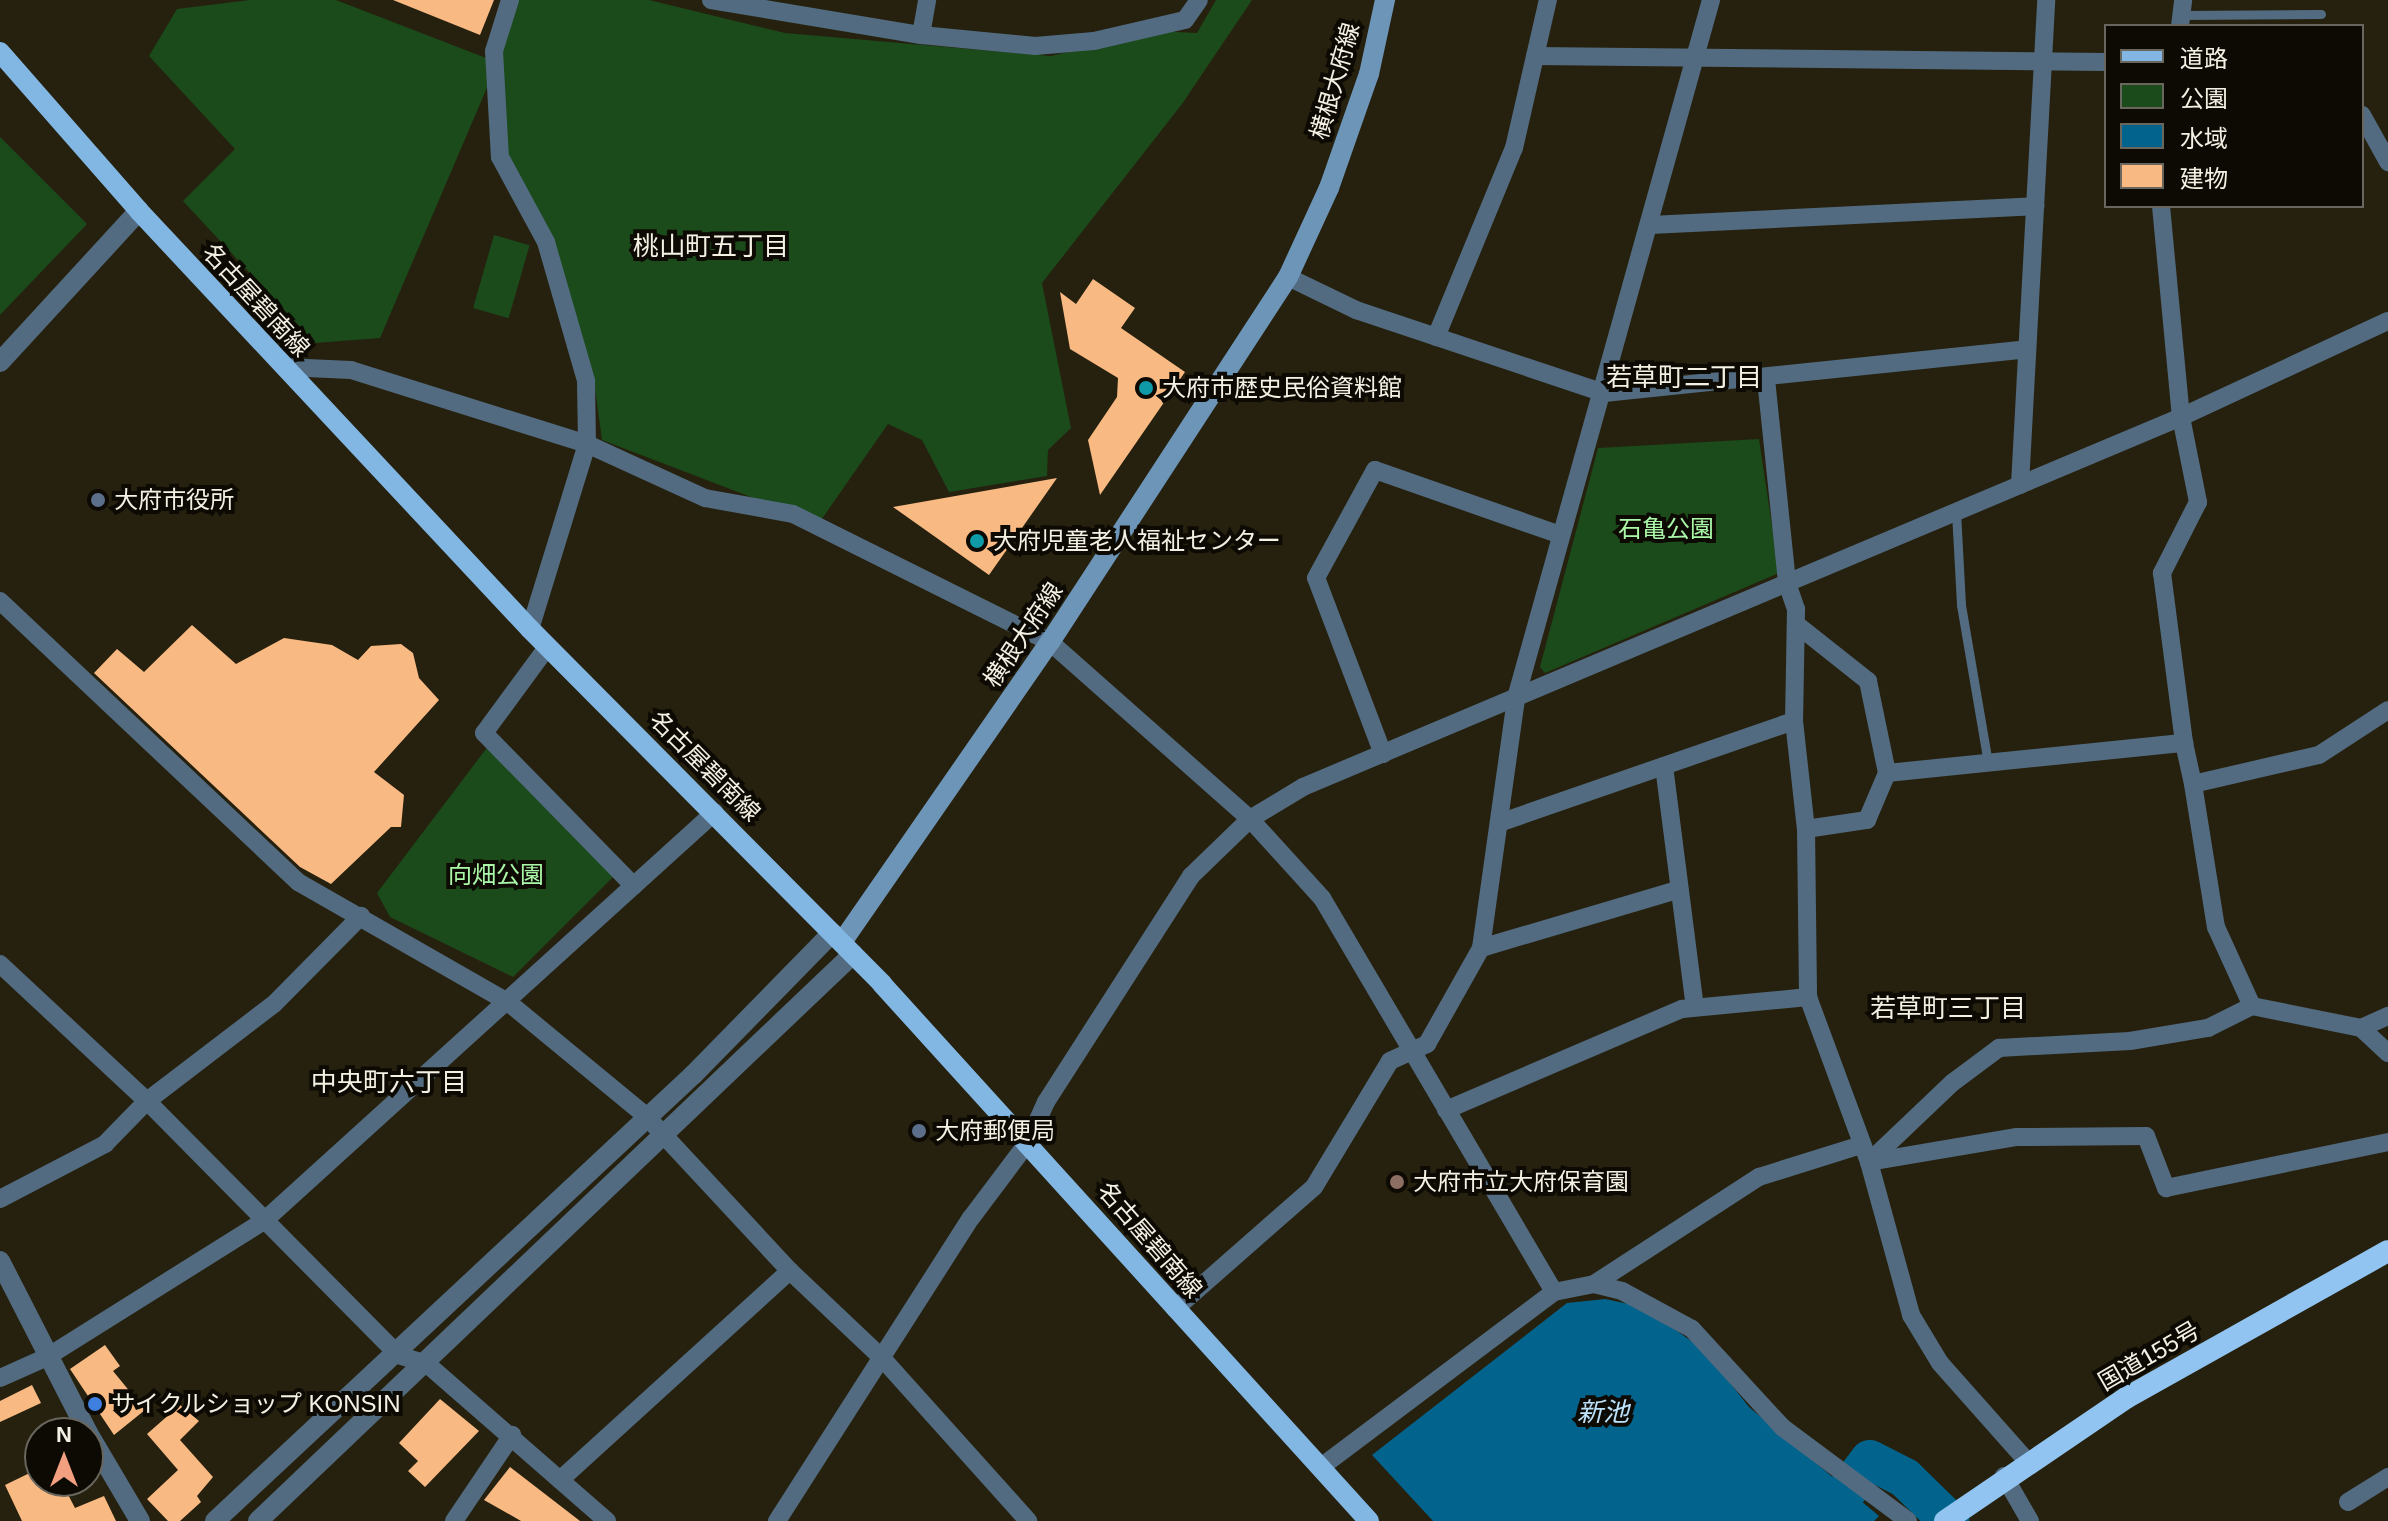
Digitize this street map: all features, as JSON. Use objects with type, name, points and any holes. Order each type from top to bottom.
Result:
[{"type":"highway","name":"国道155号","points":[[1954,1514],[2027,1461],[2388,1251]]},
{"type":"main road","name":"横根大府線","points":[[843,943],[1050,642],[1288,277],[1339,159],[1369,74],[1385,0]]},
{"type":"main road","name":"名古屋碧南線","points":[[0,52],[139,211],[530,629],[843,943],[1028,1142],[1175,1309],[1369,1521]]},
{"type":"street","points":[[510,0],[494,51],[500,157],[546,242],[586,381],[587,444],[530,629]]},
{"type":"street","points":[[711,0],[789,7],[921,35],[1035,46],[1094,41],[1185,20],[1199,0]]},
{"type":"street","points":[[921,35],[927,0]]},
{"type":"street","points":[[1436,337],[1514,148],[1548,0]]},
{"type":"street","points":[[1175,1309],[1314,1187],[1390,1061],[1414,1054],[1427,1044],[1481,948],[1516,698],[1558,534],[1604,393],[1711,0]]},
{"type":"street","points":[[2020,485],[2046,0]]},
{"type":"street","points":[[1535,56],[1694,62],[2104,62]]},
{"type":"street","points":[[2364,119],[2388,162]]},
{"type":"street","points":[[1650,225],[2036,206]]},
{"type":"street","points":[[2161,208],[2181,417],[2198,502],[2162,573],[2184,743],[2216,927],[2252,1006]]},
{"type":"street","points":[[0,362],[139,211]]},
{"type":"street","points":[[1288,277],[1436,337],[1604,393],[1766,379],[2027,349]]},
{"type":"street","points":[[777,1521],[882,1358],[1028,1142],[1046,1102],[1191,876],[1250,819],[1303,787],[2181,417],[2388,321]]},
{"type":"street","points":[[284,367],[351,370],[587,444],[705,498],[793,514],[1050,642],[1250,819],[1322,898],[1554,1292]]},
{"type":"street","points":[[1766,379],[1787,583],[1796,624],[1794,721],[1806,829],[1808,997],[1865,1153],[1911,1315],[1940,1363],[2027,1461]]},
{"type":"street","points":[[1383,754],[1316,578],[1375,470],[1558,534]]},
{"type":"street","points":[[0,601],[235,828],[298,882],[509,1003],[645,1115],[790,1271],[882,1358],[1028,1521]]},
{"type":"street","points":[[1796,624],[1868,681],[1887,773],[1867,820],[1806,829]]},
{"type":"street","points":[[548,646],[484,733],[634,886]]},
{"type":"street","points":[[2193,784],[2319,755],[2388,710]]},
{"type":"street","points":[[1499,823],[1794,721]]},
{"type":"street","points":[[1887,773],[2184,743]]},
{"type":"street","points":[[1664,766],[1677,890],[1695,1007]]},
{"type":"street","points":[[0,1378],[47,1357],[265,1220],[509,1003],[715,812]]},
{"type":"street","points":[[1481,948],[1677,890]]},
{"type":"street","points":[[0,1199],[105,1144],[147,1101],[274,1004],[361,916]]},
{"type":"street","points":[[215,1521],[398,1355],[645,1115],[843,943]]},
{"type":"street","points":[[258,1521],[427,1364],[664,1135],[843,943]]},
{"type":"street","points":[[0,964],[147,1101],[398,1355],[427,1364],[607,1521]]},
{"type":"street","points":[[1446,1110],[1695,1007],[1808,997]]},
{"type":"street","points":[[1865,1153],[1999,1048],[2130,1041],[2208,1028],[2252,1006],[2361,1028],[2388,1053]]},
{"type":"street","points":[[2361,1028],[2388,1016]]},
{"type":"street","points":[[1321,1467],[1554,1292],[1594,1284],[1759,1177],[1865,1153],[2017,1137],[2146,1136],[2166,1188],[2388,1142]]},
{"type":"street","points":[[0,1261],[79,1417]]},
{"type":"street","points":[[560,1480],[790,1271]]},
{"type":"street","points":[[1594,1284],[1622,1291],[1692,1329],[1782,1427],[1842,1467],[1908,1521]]},
{"type":"street","points":[[454,1521],[512,1435]]},
{"type":"street","points":[[104,1460],[140,1521]]},
{"type":"street","points":[[2004,1476],[2030,1521]]},
{"type":"street","points":[[2348,1502],[2388,1477]]},
{"type":"lane","points":[[2181,14],[2321,14]]},
{"type":"lane","points":[[1956,512],[1961,605],[1988,763]]},
{"type":"green space","points":[[250,0],[336,0],[486,58],[492,76],[380,338],[315,343],[183,201],[235,149],[149,56],[177,9]]},
{"type":"green space","points":[[518,0],[649,0],[785,33],[1051,56],[1156,31],[1197,33],[1216,0],[1252,0],[1182,104],[1042,283],[1071,428],[1048,450],[1047,476],[949,492],[922,440],[888,424],[819,523],[602,440],[594,381],[506,157],[501,53]]},
{"type":"green space","points":[[0,137],[87,224],[0,315]]},
{"type":"green space","points":[[494,235],[530,245],[509,318],[473,308]]},
{"type":"green space","name":"石亀公園","points":[[1759,439],[1779,573],[1545,673],[1540,667],[1598,448]]},
{"type":"green space","name":"向畑公園","points":[[489,745],[613,877],[513,977],[390,917],[377,893]]},
{"type":"water","name":"新池","points":[[1605,1299],[1643,1307],[1704,1350],[1749,1407],[1879,1516],[1874,1521],[1433,1521],[1372,1455],[1567,1303]]},
{"type":"building","points":[[393,0],[494,0],[480,35]]},
{"type":"building","name":"大府市歴史民俗資料館","points":[[1093,279],[1135,308],[1121,328],[1185,372],[1100,495],[1088,440],[1117,397],[1118,378],[1070,349],[1060,292],[1076,304]]},
{"type":"building","name":"大府児童老人福祉センター","points":[[1057,478],[989,575],[893,507]]},
{"type":"building","points":[[192,625],[236,664],[284,638],[332,645],[358,660],[371,646],[401,644],[413,653],[419,678],[439,700],[374,772],[404,795],[401,827],[391,827],[331,884],[300,867],[94,673],[117,649],[144,672]]},
{"type":"building","points":[[105,1345],[120,1366],[113,1371],[145,1410],[114,1435],[70,1369]]},
{"type":"building","points":[[32,1385],[41,1403],[0,1422],[0,1401]]},
{"type":"building","points":[[440,1399],[479,1431],[425,1487],[408,1471],[418,1461],[399,1443]]},
{"type":"building","points":[[180,1405],[199,1421],[180,1440],[213,1477],[197,1496],[201,1502],[180,1521],[168,1521],[147,1499],[178,1470],[147,1434]]},
{"type":"building","points":[[510,1467],[580,1521],[521,1521],[484,1500]]},
{"type":"building","points":[[24,1476],[24,1497],[69,1497],[75,1508],[104,1496],[116,1521],[22,1521],[5,1485]]},
{"type":"waterway","points":[[1848,1489],[1870,1460],[1905,1478],[1949,1521]]},
{"type":"place","name":"大府市歴史民俗資料館","points":[[1146,388]]},
{"type":"place","name":"大府市役所","points":[[98,500]]},
{"type":"place","name":"大府児童老人福祉センター","points":[[977,541]]},
{"type":"place","name":"大府郵便局","points":[[919,1131]]},
{"type":"place","name":"大府市立大府保育園","points":[[1397,1182]]},
{"type":"place","name":"サイクルショップ KONSIN","points":[[95,1404]]},
{"type":"district","name":"桃山町五丁目","points":[[711,247]]},
{"type":"district","name":"若草町二丁目","points":[[1684,378]]},
{"type":"district","name":"若草町三丁目","points":[[1948,1009]]},
{"type":"district","name":"中央町六丁目","points":[[389,1083]]}]
